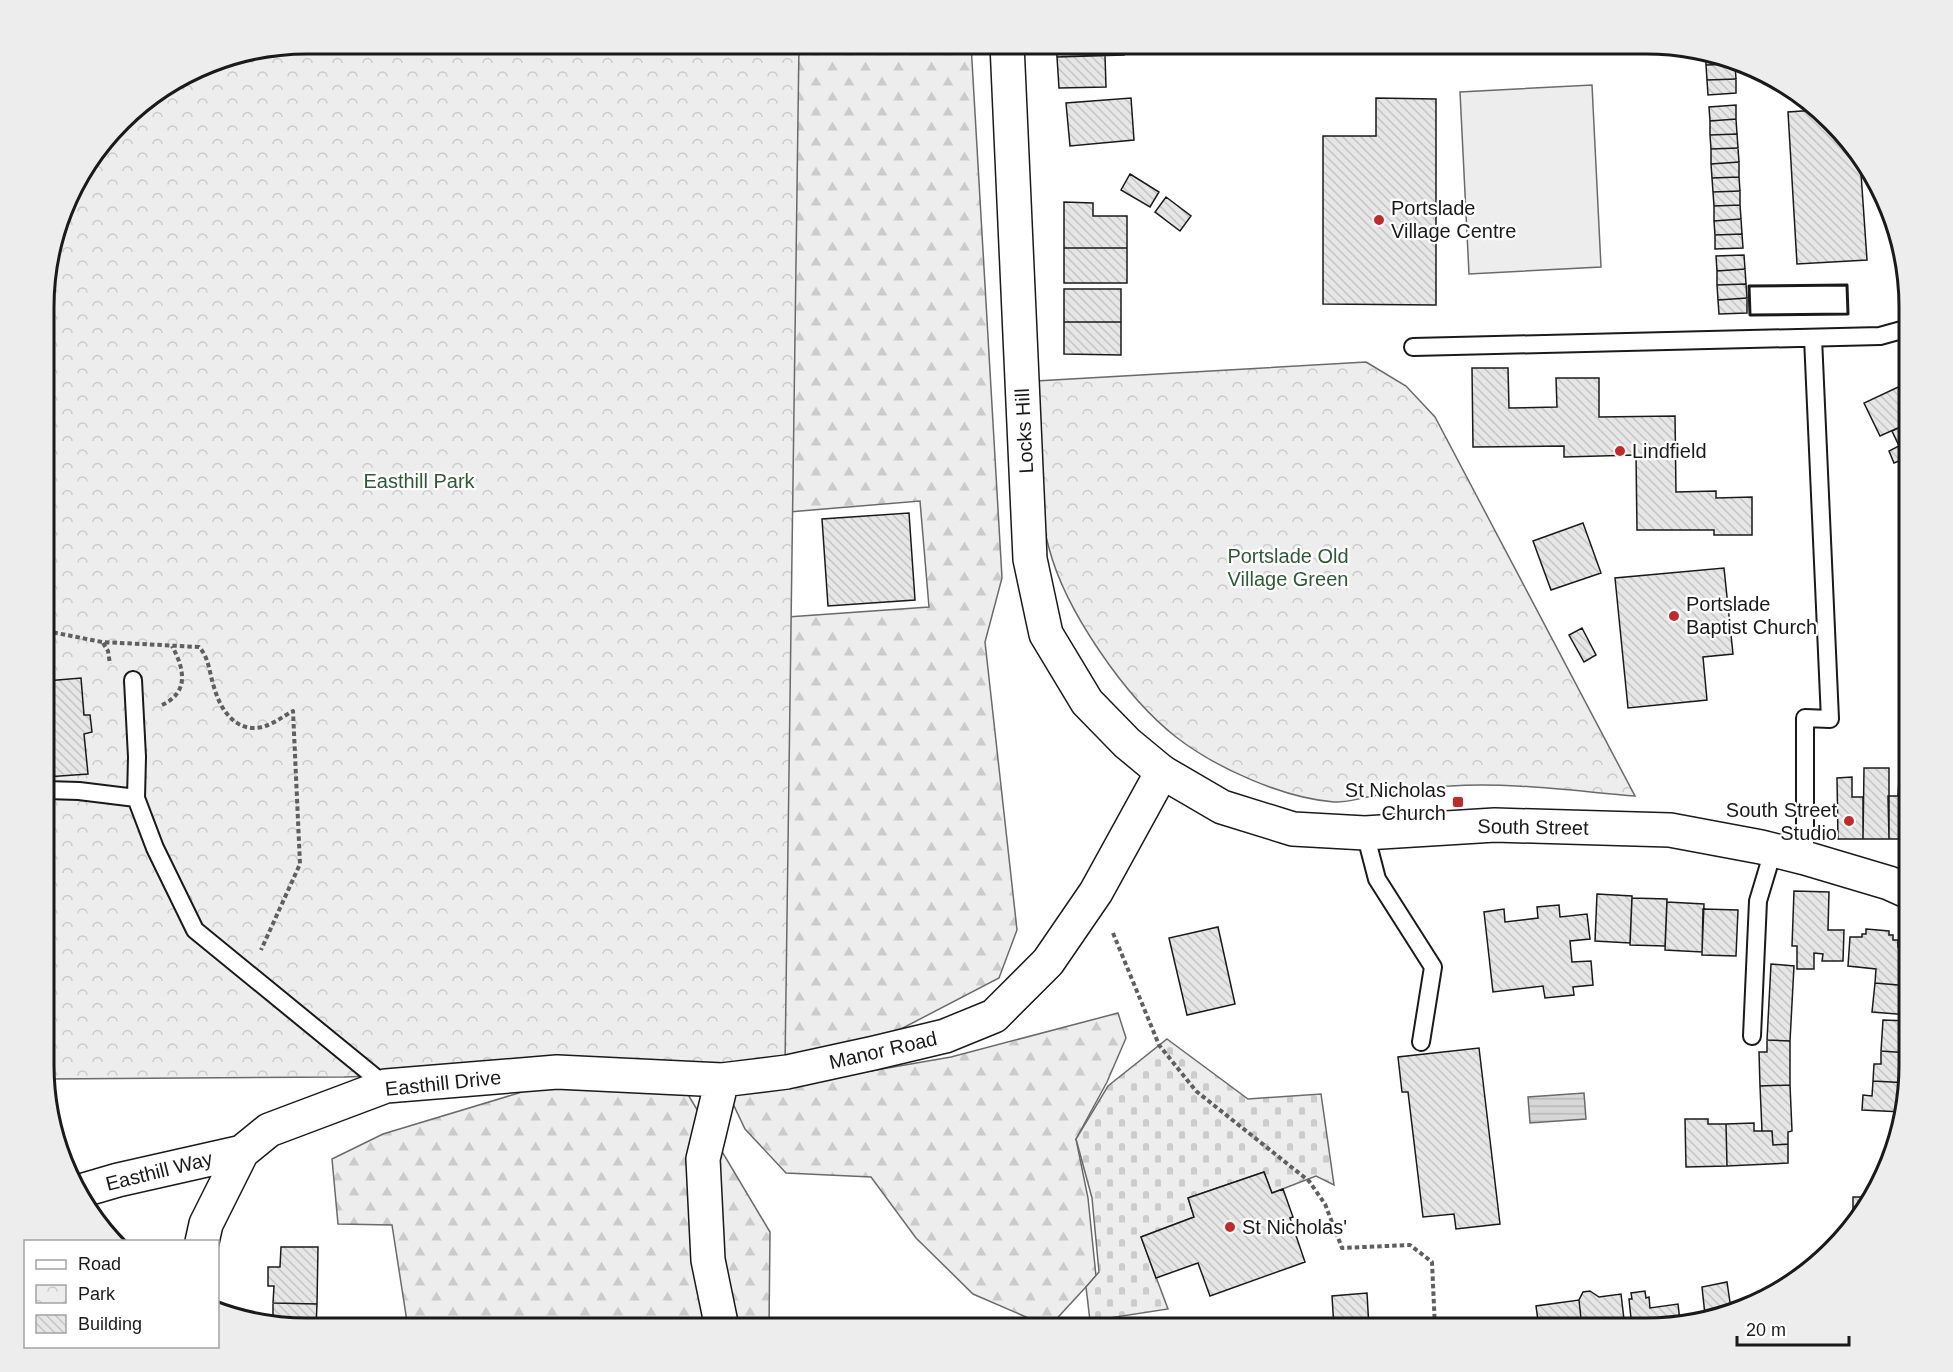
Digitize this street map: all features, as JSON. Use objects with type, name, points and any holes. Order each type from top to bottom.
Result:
[{"type":"street","name":"Locks Hill","points":[[1006,54],[1030,559],[1046,634],[1088,702],[1127,743],[1162,772]]},
{"type":"street","name":"South Street","points":[[1162,772],[1222,807],[1293,829],[1365,832],[1495,825],[1670,830],[1805,858],[1899,888]]},
{"type":"street","name":"Manor Road","points":[[722,1080],[787,1072],[874,1053],[945,1036],[994,1016],[1048,962],[1096,892],[1162,772]]},
{"type":"street","name":"Easthill Drive","points":[[202,1240],[206,1224],[242,1152],[269,1130],[386,1086],[557,1072],[722,1080]]},
{"type":"street","points":[[720,1318],[708,1260],[703,1159],[722,1080]]},
{"type":"street","name":"Easthill Way","points":[[86,1189],[117,1180],[242,1152]]},
{"type":"lane","points":[[1413,347],[1880,336],[1899,331]]},
{"type":"lane","points":[[1805,858],[1804,718],[1830,719],[1813,338]]},
{"type":"lane","points":[[133,680],[136,798],[155,848],[195,930],[386,1086]]},
{"type":"lane","points":[[54,790],[136,798]]},
{"type":"lane","points":[[1365,832],[1377,879],[1434,967],[1421,1042]]},
{"type":"lane","points":[[1752,1036],[1758,901],[1773,850]]},
{"type":"path","points":[[54,633],[102,642],[199,647],[207,656],[215,690],[225,712],[243,727],[257,729],[293,711],[300,864],[250,975]]},
{"type":"path","points":[[135,715],[173,700],[180,690],[182,679],[180,661],[171,645]]},
{"type":"path","points":[[1096,892],[1159,1045],[1178,1071],[1196,1091],[1309,1181],[1325,1204],[1342,1248],[1410,1245],[1432,1262],[1435,1318]]},
{"type":"green space","name":"Easthill Park","points":[[307,54],[799,54],[785,1064],[344,1077],[55,1079],[54,307],[59,257],[73,210],[88,180],[106,153],[128,128],[153,106],[180,88],[210,73],[257,59]]},
{"type":"green space","points":[[743,54],[972,54],[1002,578],[985,642],[1017,930],[999,978],[795,1084],[951,1057],[1118,1013],[1126,1038],[1107,1082],[1076,1139],[1088,1198],[1096,1276],[1057,1318],[1028,1318],[973,1294],[916,1238],[871,1177],[786,1173],[745,1129],[698,1030],[730,621],[929,607],[920,501],[752,515]]},
{"type":"green space","points":[[1592,85],[1601,267],[1469,274],[1460,92]]},
{"type":"green space","name":"Portslade Old Village Green","points":[[1366,362],[1406,386],[1435,417],[1635,796],[1496,785],[1441,786],[1339,802],[1293,795],[1251,780],[1192,749],[1157,720],[1137,699],[1099,651],[1068,598],[1057,572],[1044,528],[1039,486],[1036,381]]},
{"type":"green space","name":"St Nicholas'","points":[[1167,1039],[1248,1099],[1321,1094],[1334,1185],[1316,1176],[1272,1193],[1264,1172],[1188,1198],[1194,1217],[1141,1237],[1168,1309],[1110,1318],[1090,1318],[1086,1287],[1099,1272],[1092,1198],[1076,1139],[1108,1086]]},
{"type":"green space","points":[[585,1073],[677,1076],[770,1232],[769,1318],[406,1318],[392,1225],[338,1224],[332,1159],[383,1134]]},
{"type":"shaded area","points":[[1584,1093],[1586,1119],[1530,1123],[1528,1097]]},
{"type":"building","points":[[1057,54],[1124,55],[1057,57]]},
{"type":"building","points":[[1105,55],[1106,87],[1059,88],[1057,57]]},
{"type":"building","points":[[1706,65],[1718,65],[1735,70],[1736,79],[1707,80]]},
{"type":"building","points":[[1736,79],[1736,93],[1708,95],[1707,80]]},
{"type":"building","points":[[1131,98],[1134,140],[1070,146],[1066,103]]},
{"type":"building","name":"Portslade Village Centre","points":[[1376,98],[1436,99],[1436,305],[1323,304],[1323,136],[1376,136]]},
{"type":"building","points":[[1736,105],[1736,119],[1710,121],[1709,107]]},
{"type":"building","points":[[1806,111],[1813,117],[1847,153],[1861,174],[1867,260],[1797,264],[1788,112]]},
{"type":"building","points":[[1736,119],[1737,134],[1710,135],[1710,121]]},
{"type":"building","points":[[1737,134],[1738,148],[1711,149],[1710,135]]},
{"type":"building","points":[[1738,148],[1739,162],[1711,164],[1711,149]]},
{"type":"building","points":[[1739,162],[1739,177],[1712,178],[1711,164]]},
{"type":"building","points":[[1130,174],[1159,192],[1150,207],[1121,190]]},
{"type":"building","points":[[1739,177],[1740,191],[1713,192],[1712,178]]},
{"type":"building","points":[[1740,191],[1740,205],[1714,206],[1713,192]]},
{"type":"building","points":[[1166,197],[1191,216],[1180,231],[1155,212]]},
{"type":"building","points":[[1064,202],[1093,203],[1093,216],[1127,216],[1127,248],[1064,248]]},
{"type":"building","points":[[1740,205],[1741,219],[1714,221],[1714,206]]},
{"type":"building","points":[[1741,219],[1742,234],[1715,235],[1714,221]]},
{"type":"building","points":[[1742,234],[1743,248],[1715,249],[1715,235]]},
{"type":"building","points":[[1064,248],[1127,248],[1127,283],[1064,283]]},
{"type":"building","points":[[1744,255],[1745,269],[1717,271],[1716,256]]},
{"type":"building","points":[[1745,269],[1746,284],[1717,285],[1717,271]]},
{"type":"building","points":[[1746,284],[1747,298],[1718,300],[1717,285]]},
{"type":"building","points":[[1064,289],[1121,289],[1121,322],[1064,322]]},
{"type":"building","points":[[1747,298],[1747,313],[1719,314],[1718,300]]},
{"type":"building","points":[[1064,322],[1121,322],[1121,355],[1064,354]]},
{"type":"building","name":"Lindfield","points":[[1472,368],[1508,368],[1509,408],[1557,407],[1556,378],[1599,378],[1599,417],[1675,416],[1676,492],[1716,491],[1716,498],[1752,497],[1752,535],[1714,535],[1714,530],[1637,530],[1636,455],[1564,457],[1564,446],[1473,447]]},
{"type":"building","points":[[1899,387],[1899,427],[1880,436],[1864,403]]},
{"type":"building","points":[[1899,428],[1899,446],[1892,431]]},
{"type":"building","points":[[1899,446],[1899,461],[1894,463],[1889,451]]},
{"type":"building","points":[[909,513],[915,600],[828,606],[822,519]]},
{"type":"building","points":[[1583,523],[1601,573],[1551,590],[1533,541]]},
{"type":"building","name":"Portslade Baptist Church","points":[[1724,568],[1733,654],[1703,657],[1707,700],[1628,708],[1615,578]]},
{"type":"building","points":[[1582,628],[1596,655],[1584,662],[1569,635]]},
{"type":"building","points":[[81,678],[84,715],[90,715],[92,732],[84,734],[88,774],[54,776],[54,680]]},
{"type":"building","points":[[1864,768],[1889,768],[1889,839],[1863,839]]},
{"type":"building","points":[[1852,777],[1852,797],[1863,797],[1863,839],[1838,839],[1837,778]]},
{"type":"building","points":[[1899,780],[1899,839],[1889,839],[1888,796],[1898,796]]},
{"type":"building","points":[[1794,891],[1829,892],[1828,930],[1844,930],[1843,961],[1822,961],[1823,954],[1814,953],[1814,969],[1797,969],[1797,946],[1792,946]]},
{"type":"building","points":[[1597,894],[1632,896],[1630,943],[1595,941]]},
{"type":"building","points":[[1632,898],[1667,899],[1665,946],[1630,945]]},
{"type":"building","points":[[1667,902],[1704,904],[1702,952],[1665,950]]},
{"type":"building","points":[[1559,905],[1560,917],[1587,914],[1590,939],[1570,941],[1572,962],[1591,961],[1593,985],[1573,987],[1574,995],[1545,998],[1543,986],[1493,992],[1484,912],[1504,909],[1505,922],[1538,918],[1537,907]]},
{"type":"building","points":[[1703,909],[1738,910],[1736,956],[1702,955]]},
{"type":"building","points":[[1218,927],[1235,1004],[1187,1015],[1169,938]]},
{"type":"building","points":[[1866,929],[1889,931],[1889,935],[1893,935],[1893,940],[1898,940],[1899,985],[1875,983],[1876,969],[1848,966],[1850,937],[1862,937],[1862,934],[1866,934]]},
{"type":"building","points":[[1771,964],[1794,966],[1790,1041],[1767,1040]]},
{"type":"building","points":[[1875,983],[1899,985],[1899,1014],[1872,1012]]},
{"type":"building","points":[[1883,1020],[1899,1021],[1899,1052],[1881,1051]]},
{"type":"building","points":[[1767,1040],[1790,1041],[1790,1085],[1760,1086],[1759,1052],[1767,1052]]},
{"type":"building","points":[[1479,1048],[1500,1224],[1456,1229],[1454,1214],[1423,1217],[1408,1092],[1402,1092],[1398,1057]]},
{"type":"building","points":[[1881,1051],[1899,1052],[1898,1082],[1873,1081],[1874,1064],[1881,1064]]},
{"type":"building","points":[[1873,1081],[1898,1082],[1895,1112],[1862,1110],[1863,1095],[1872,1096]]},
{"type":"building","points":[[1790,1085],[1792,1131],[1788,1132],[1788,1144],[1773,1145],[1772,1131],[1762,1131],[1760,1086]]},
{"type":"building","points":[[1685,1119],[1708,1119],[1708,1124],[1726,1124],[1727,1166],[1686,1167]]},
{"type":"building","points":[[1754,1123],[1754,1131],[1772,1131],[1773,1145],[1788,1144],[1788,1163],[1727,1166],[1726,1124]]},
{"type":"building","name":"St Nicholas'","points":[[1264,1172],[1272,1193],[1283,1189],[1305,1262],[1210,1296],[1198,1263],[1156,1278],[1141,1237],[1194,1217],[1188,1198]]},
{"type":"building","points":[[1853,1197],[1862,1197],[1853,1210]]},
{"type":"building","points":[[281,1247],[318,1247],[317,1304],[273,1303],[274,1286],[268,1286],[268,1267],[280,1267]]},
{"type":"building","points":[[1727,1282],[1730,1304],[1705,1311],[1702,1287]]},
{"type":"building","points":[[1590,1291],[1599,1297],[1621,1294],[1624,1318],[1581,1318],[1579,1300],[1583,1292]]},
{"type":"building","points":[[1645,1291],[1646,1298],[1649,1297],[1650,1308],[1678,1304],[1679,1316],[1631,1318],[1629,1299],[1632,1299],[1631,1293]]},
{"type":"building","points":[[1367,1293],[1368,1318],[1333,1318],[1332,1296]]},
{"type":"building","points":[[1579,1300],[1581,1318],[1538,1318],[1536,1306]]},
{"type":"building","points":[[273,1303],[317,1304],[316,1318],[273,1316]]},
{"type":"wall","points":[[1847,285],[1848,314],[1750,315],[1749,286],[1847,285]]},
{"type":"place","name":"Portslade Village Centre","points":[[1379,220]]},
{"type":"place","name":"Lindfield","points":[[1620,451]]},
{"type":"place","name":"Portslade Baptist Church","points":[[1674,616]]},
{"type":"place","name":"St Nicholas Church","points":[[1458,802]]},
{"type":"place","name":"South Street Studio","points":[[1849,821]]},
{"type":"place","name":"St Nicholas'","points":[[1230,1227]]}]
